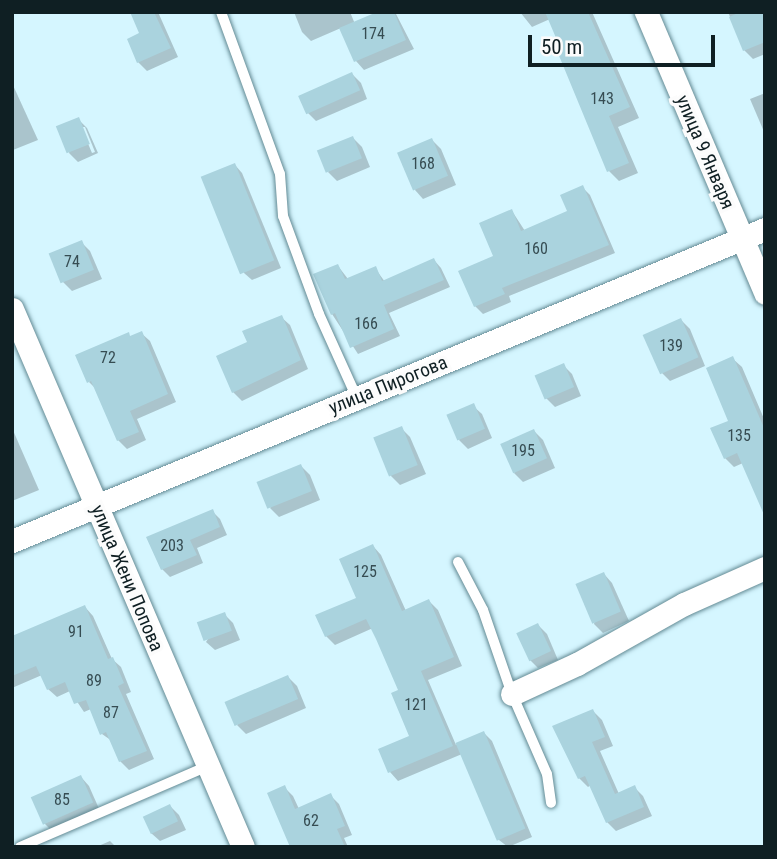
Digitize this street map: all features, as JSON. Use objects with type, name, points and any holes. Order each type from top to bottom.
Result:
[{"type":"street","name":"улица 9 Января","points":[[646,12],[765,293]]},
{"type":"street","name":"улица Пирогова","points":[[12,541],[765,229]]},
{"type":"street","name":"улица Жени Попова","points":[[12,309],[243,847]]},
{"type":"street","points":[[512,694],[577,664],[684,604],[765,568]]},
{"type":"lane","points":[[221,12],[280,174],[283,216],[319,314],[357,398]]},
{"type":"lane","points":[[458,562],[483,610],[512,694],[547,774],[551,803]]},
{"type":"lane","points":[[20,847],[208,766]]},
{"type":"building","points":[[130,12],[154,12],[171,48],[137,63],[127,39],[139,33]]},
{"type":"building","points":[[377,12],[394,12],[406,40],[354,62],[339,28]]},
{"type":"building","points":[[545,12],[588,12],[630,107],[609,116],[629,163],[607,172],[555,46],[559,45]]},
{"type":"building","points":[[740,12],[765,12],[765,42],[743,51],[729,17]]},
{"type":"building","points":[[352,72],[360,90],[306,114],[298,96]]},
{"type":"building","points":[[79,117],[90,144],[67,153],[56,126]]},
{"type":"building","points":[[353,136],[362,158],[326,173],[317,151]]},
{"type":"building","points":[[432,138],[448,176],[413,191],[397,153]]},
{"type":"building","points":[[235,163],[274,260],[240,274],[201,177]]},
{"type":"building","points":[[583,185],[609,245],[502,288],[505,294],[474,307],[458,271],[493,256],[479,223],[512,209],[521,231],[567,211],[560,195]]},
{"type":"building","points":[[82,240],[94,270],[61,283],[49,253]]},
{"type":"building","points":[[434,258],[444,280],[384,305],[394,329],[350,348],[335,313],[331,315],[313,274],[338,264],[345,279],[376,266],[382,281]]},
{"type":"building","points":[[282,315],[301,360],[232,393],[216,356],[247,342],[242,331]]},
{"type":"building","points":[[681,318],[698,357],[660,374],[643,335]]},
{"type":"building","points":[[142,331],[168,394],[130,411],[139,432],[117,441],[91,381],[87,383],[75,355],[129,332],[130,336]]},
{"type":"building","points":[[733,356],[765,430],[765,517],[737,453],[724,459],[710,428],[728,421],[706,368]]},
{"type":"building","points":[[564,363],[574,387],[545,399],[535,376]]},
{"type":"building","points":[[474,403],[485,429],[457,440],[446,415]]},
{"type":"building","points":[[402,426],[418,465],[389,477],[373,438]]},
{"type":"building","points":[[534,429],[547,458],[513,473],[500,444]]},
{"type":"building","points":[[301,464],[312,491],[267,509],[256,482]]},
{"type":"building","points":[[213,509],[220,527],[190,540],[197,555],[161,570],[146,537]]},
{"type":"building","points":[[373,544],[402,611],[429,599],[454,657],[421,671],[453,746],[388,773],[378,749],[409,736],[391,693],[398,690],[376,639],[366,619],[325,637],[315,615],[356,598],[339,559]]},
{"type":"building","points":[[604,572],[621,612],[592,624],[575,584]]},
{"type":"building","points":[[85,605],[108,659],[113,657],[124,683],[118,686],[147,751],[119,762],[106,732],[100,735],[86,700],[74,704],[65,682],[47,690],[36,666],[12,676],[12,636]]},
{"type":"building","points":[[225,612],[232,631],[204,641],[197,622]]},
{"type":"building","points":[[538,623],[551,651],[529,661],[516,633]]},
{"type":"building","points":[[288,675],[298,699],[235,726],[224,702]]},
{"type":"building","points":[[593,709],[605,737],[592,742],[615,794],[635,785],[644,807],[606,823],[585,776],[578,779],[552,726]]},
{"type":"building","points":[[484,731],[525,829],[497,841],[455,743]]},
{"type":"building","points":[[81,775],[93,802],[43,825],[31,797]]},
{"type":"building","points":[[285,785],[295,809],[331,793],[345,826],[337,829],[345,847],[290,847],[267,793]]},
{"type":"building","points":[[170,804],[178,821],[151,834],[143,817]]}]
